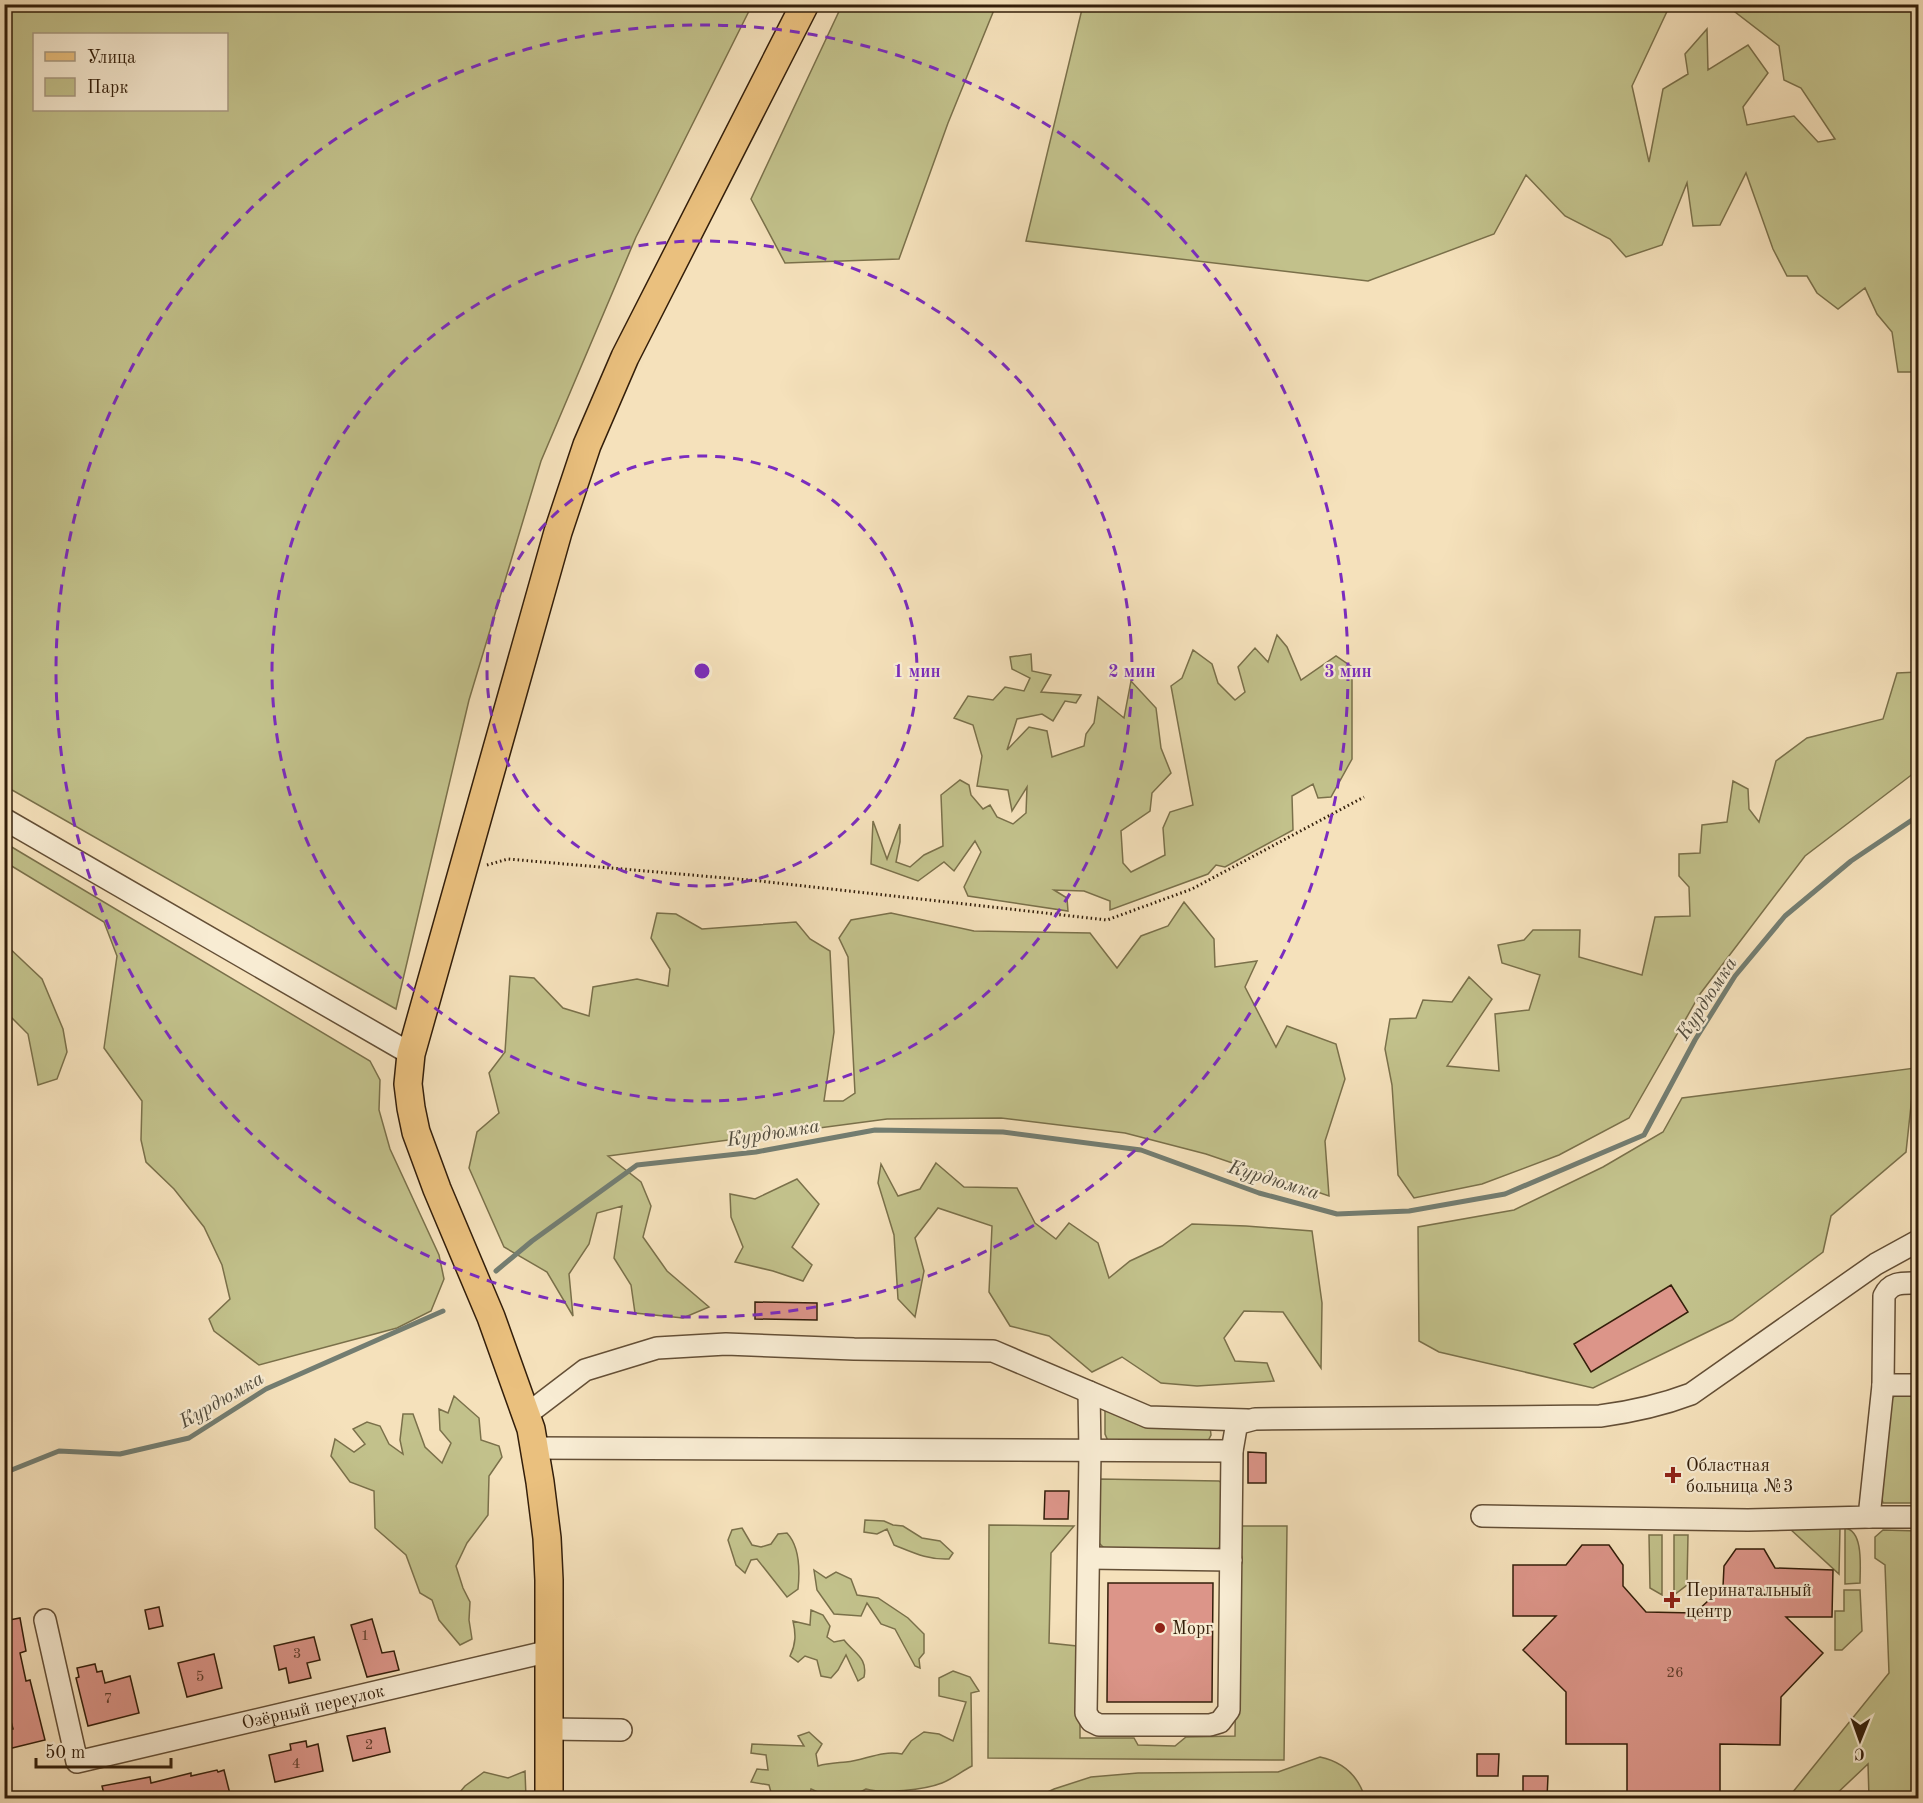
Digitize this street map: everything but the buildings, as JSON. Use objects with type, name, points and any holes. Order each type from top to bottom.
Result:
[{"type":"main road","points":[[549,1798],[550,1651],[547,1538],[540,1482],[526,1415],[491,1317],[437,1189],[416,1132],[408,1084],[411,1054],[558,532],[587,445],[625,357],[805,4]]},
{"type":"street","points":[[4,819],[411,1054]]},
{"type":"street","points":[[526,1415],[585,1370],[657,1348],[726,1344],[993,1351],[1148,1417],[1247,1420],[1600,1416],[1675,1400],[1691,1394],[1876,1264],[1918,1241]]},
{"type":"street","points":[[1869,1517],[1883,1384],[1884,1296],[1893,1285],[1918,1283]]},
{"type":"street","points":[[1883,1384],[1918,1385]]},
{"type":"street","points":[[1089,1392],[1086,1713],[1091,1721],[1099,1725],[1210,1725],[1226,1717],[1229,1710],[1232,1451],[1236,1428],[1247,1420]]},
{"type":"street","points":[[533,1448],[1232,1451]]},
{"type":"street","points":[[1482,1516],[1748,1520],[1918,1517]]},
{"type":"street","points":[[1089,1558],[1231,1560]]},
{"type":"street","name":"Озёрный переулок","points":[[45,1620],[77,1762],[550,1651]]},
{"type":"street","points":[[549,1729],[621,1730]]},
{"type":"path","points":[[462,873],[507,859],[760,881],[1107,920],[1192,889],[1364,797]]},
{"type":"green space","points":[[5,4],[752,5],[636,237],[541,461],[469,700],[396,1009],[5,786]]},
{"type":"green space","points":[[842,5],[996,5],[948,123],[899,259],[785,263],[751,199]]},
{"type":"green space","points":[[1083,5],[1670,5],[1632,86],[1649,162],[1663,89],[1688,74],[1685,54],[1707,29],[1708,70],[1748,45],[1768,73],[1743,107],[1747,125],[1794,116],[1818,142],[1835,139],[1801,88],[1784,80],[1779,46],[1726,5],[1918,5],[1918,372],[1898,372],[1892,332],[1877,314],[1865,288],[1838,309],[1817,293],[1807,276],[1787,276],[1773,249],[1746,173],[1720,225],[1693,226],[1687,183],[1662,245],[1626,257],[1610,239],[1565,216],[1526,175],[1494,234],[1368,281],[1026,241]]},
{"type":"green space","points":[[1277,635],[1287,647],[1301,680],[1336,656],[1352,667],[1352,759],[1331,797],[1318,798],[1313,784],[1292,796],[1293,830],[1225,867],[1216,865],[1208,874],[1110,910],[1110,901],[1084,891],[1054,890],[1067,898],[1068,911],[968,896],[964,887],[981,852],[975,841],[954,871],[944,862],[918,881],[871,864],[873,821],[887,859],[900,824],[900,842],[896,862],[910,867],[924,855],[943,846],[941,795],[960,780],[969,785],[971,795],[983,809],[990,805],[997,817],[1013,824],[1026,813],[1027,787],[1012,811],[1008,790],[977,786],[982,756],[973,725],[954,718],[968,696],[993,700],[1005,687],[1024,691],[1030,678],[1012,669],[1010,657],[1031,654],[1032,671],[1051,675],[1041,692],[1081,695],[1076,703],[1065,701],[1053,721],[1042,714],[1017,719],[1007,750],[1029,727],[1047,731],[1052,757],[1084,746],[1086,734],[1094,723],[1098,697],[1124,718],[1131,681],[1156,708],[1161,748],[1171,773],[1152,793],[1150,811],[1121,831],[1123,863],[1131,872],[1165,855],[1163,828],[1170,812],[1193,805],[1171,686],[1182,678],[1193,650],[1212,664],[1218,683],[1235,700],[1245,692],[1238,667],[1255,648],[1268,662]]},
{"type":"green space","points":[[1918,672],[1918,770],[1805,856],[1700,994],[1629,1118],[1559,1155],[1482,1184],[1414,1198],[1398,1175],[1392,1085],[1385,1049],[1390,1019],[1416,1018],[1423,1000],[1452,1002],[1469,977],[1492,999],[1447,1066],[1499,1071],[1495,1014],[1529,1010],[1540,975],[1502,963],[1498,945],[1524,940],[1533,930],[1580,930],[1579,957],[1642,975],[1655,917],[1690,916],[1689,887],[1679,876],[1679,854],[1700,853],[1702,825],[1727,822],[1733,781],[1748,789],[1749,809],[1759,822],[1776,761],[1807,738],[1883,719],[1897,673]]},
{"type":"green space","points":[[5,843],[370,1061],[380,1080],[379,1110],[390,1149],[439,1255],[444,1279],[431,1311],[397,1328],[259,1365],[214,1331],[209,1319],[230,1299],[222,1265],[204,1227],[174,1189],[146,1162],[141,1140],[142,1101],[104,1048],[117,956],[104,922],[5,862]]},
{"type":"green space","points":[[1184,902],[1214,939],[1215,967],[1257,961],[1245,987],[1276,1047],[1287,1026],[1336,1044],[1345,1079],[1325,1141],[1329,1196],[1206,1154],[1125,1133],[1001,1118],[887,1119],[608,1156],[641,1182],[651,1206],[643,1237],[667,1271],[709,1307],[683,1318],[635,1313],[631,1285],[614,1258],[622,1206],[597,1213],[589,1244],[569,1274],[573,1316],[547,1272],[504,1247],[469,1168],[477,1132],[499,1113],[489,1073],[505,1052],[510,976],[534,978],[563,1008],[589,1016],[593,987],[637,979],[668,986],[670,969],[651,938],[657,913],[676,914],[702,929],[796,922],[810,939],[830,951],[834,1032],[824,1101],[843,1101],[855,1093],[848,957],[839,938],[851,920],[891,913],[974,931],[1090,933],[1117,968],[1141,936],[1168,926]]},
{"type":"green space","points":[[5,944],[42,979],[63,1029],[67,1052],[57,1079],[38,1085],[28,1034],[5,1011]]},
{"type":"green space","points":[[1915,1068],[1906,1152],[1831,1216],[1823,1252],[1732,1320],[1593,1388],[1439,1352],[1419,1341],[1418,1227],[1514,1210],[1603,1167],[1663,1132],[1682,1098]]},
{"type":"green space","points":[[936,1163],[964,1187],[1017,1188],[1035,1223],[1056,1239],[1069,1223],[1098,1243],[1109,1278],[1130,1261],[1162,1246],[1192,1224],[1312,1231],[1322,1303],[1321,1368],[1283,1312],[1244,1311],[1224,1338],[1235,1361],[1267,1363],[1274,1381],[1197,1386],[1161,1383],[1122,1357],[1092,1372],[1049,1336],[1010,1326],[989,1292],[992,1226],[938,1208],[915,1238],[924,1271],[915,1317],[898,1299],[894,1235],[878,1183],[881,1164],[898,1196],[920,1189]]},
{"type":"green space","points":[[797,1179],[819,1204],[792,1247],[812,1265],[803,1281],[735,1262],[743,1247],[731,1217],[730,1194],[755,1199]]},
{"type":"green space","points":[[1898,1394],[1918,1394],[1918,1503],[1883,1503],[1881,1496],[1892,1398]]},
{"type":"green space","points":[[454,1396],[479,1418],[481,1440],[499,1446],[502,1457],[489,1476],[488,1515],[467,1543],[456,1566],[470,1602],[469,1620],[472,1639],[460,1645],[439,1620],[432,1600],[420,1593],[406,1555],[375,1528],[374,1491],[350,1482],[331,1456],[335,1439],[354,1452],[365,1444],[353,1429],[367,1422],[380,1426],[389,1444],[403,1454],[400,1440],[403,1414],[413,1414],[425,1447],[442,1463],[451,1443],[440,1430],[439,1409],[448,1413]]},
{"type":"green space","points":[[1105,1403],[1210,1426],[1211,1435],[1208,1441],[1108,1441],[1105,1434]]},
{"type":"green space","points":[[1099,1479],[1219,1481],[1224,1485],[1223,1544],[1214,1552],[1106,1550],[1097,1541]]},
{"type":"green space","points":[[865,1520],[884,1521],[903,1526],[922,1538],[940,1541],[953,1553],[949,1559],[915,1553],[894,1545],[887,1529],[877,1534],[864,1532]]},
{"type":"green space","points":[[989,1525],[1074,1526],[1051,1553],[1049,1643],[1077,1646],[1080,1654],[1080,1738],[1134,1738],[1138,1745],[1175,1746],[1186,1737],[1235,1736],[1238,1526],[1287,1526],[1284,1760],[988,1758]]},
{"type":"green space","points":[[742,1528],[752,1545],[761,1547],[771,1544],[778,1534],[787,1533],[797,1552],[798,1589],[787,1597],[757,1559],[751,1560],[745,1573],[736,1565],[728,1540],[732,1530]]},
{"type":"green space","points":[[1789,1528],[1840,1528],[1839,1574]]},
{"type":"green space","points":[[1845,1528],[1851,1531],[1858,1543],[1860,1583],[1845,1584]]},
{"type":"green space","points":[[1883,1530],[1918,1531],[1918,1798],[1869,1798],[1868,1764],[1832,1798],[1788,1798],[1889,1673],[1885,1565],[1875,1558],[1875,1537]]},
{"type":"green space","points":[[1649,1535],[1662,1535],[1662,1595],[1650,1588]]},
{"type":"green space","points":[[1674,1535],[1688,1535],[1687,1585],[1674,1595]]},
{"type":"green space","points":[[814,1570],[826,1578],[836,1572],[851,1579],[857,1595],[878,1598],[908,1618],[924,1634],[924,1653],[919,1659],[920,1668],[915,1666],[895,1629],[881,1624],[867,1603],[861,1616],[834,1614],[817,1590]]},
{"type":"green space","points":[[1844,1590],[1860,1590],[1862,1631],[1842,1650],[1835,1650],[1835,1611],[1844,1611]]},
{"type":"green space","points":[[811,1610],[823,1615],[830,1626],[827,1637],[834,1642],[844,1640],[860,1657],[864,1665],[864,1677],[858,1681],[846,1655],[831,1678],[821,1676],[817,1660],[805,1656],[798,1662],[790,1656],[795,1639],[793,1621],[810,1625]]},
{"type":"green space","points":[[953,1671],[970,1677],[979,1691],[971,1693],[972,1766],[950,1779],[915,1789],[883,1791],[866,1789],[845,1798],[832,1798],[811,1789],[809,1798],[763,1798],[772,1796],[769,1785],[751,1782],[757,1769],[768,1770],[766,1755],[751,1753],[752,1744],[804,1746],[798,1736],[809,1732],[822,1744],[816,1754],[818,1766],[880,1754],[902,1754],[911,1741],[924,1732],[939,1734],[953,1741],[966,1702],[939,1696],[939,1678]]},
{"type":"green space","points":[[1320,1757],[1336,1762],[1354,1776],[1365,1798],[1035,1798],[1091,1777],[1138,1773],[1278,1772]]},
{"type":"green space","points":[[525,1771],[526,1798],[455,1798],[465,1786],[484,1772],[508,1778]]},
{"type":"waterway","name":"Курдюмка","points":[[496,1271],[532,1241],[637,1165],[756,1152],[875,1130],[1003,1132],[1141,1150],[1259,1193],[1337,1214],[1409,1211],[1505,1194],[1644,1135],[1695,1040],[1735,976],[1785,916],[1851,861],[1918,816]]},
{"type":"waterway","name":"Курдюмка","points":[[4,1473],[59,1451],[120,1454],[189,1438],[266,1389],[443,1311]]},
{"type":"place","name":"Областная больница №3","points":[[1673,1475]]},
{"type":"place","name":"Перинатальный центр","points":[[1672,1600]]},
{"type":"place","name":"Морг","points":[[1160,1628]]}]
